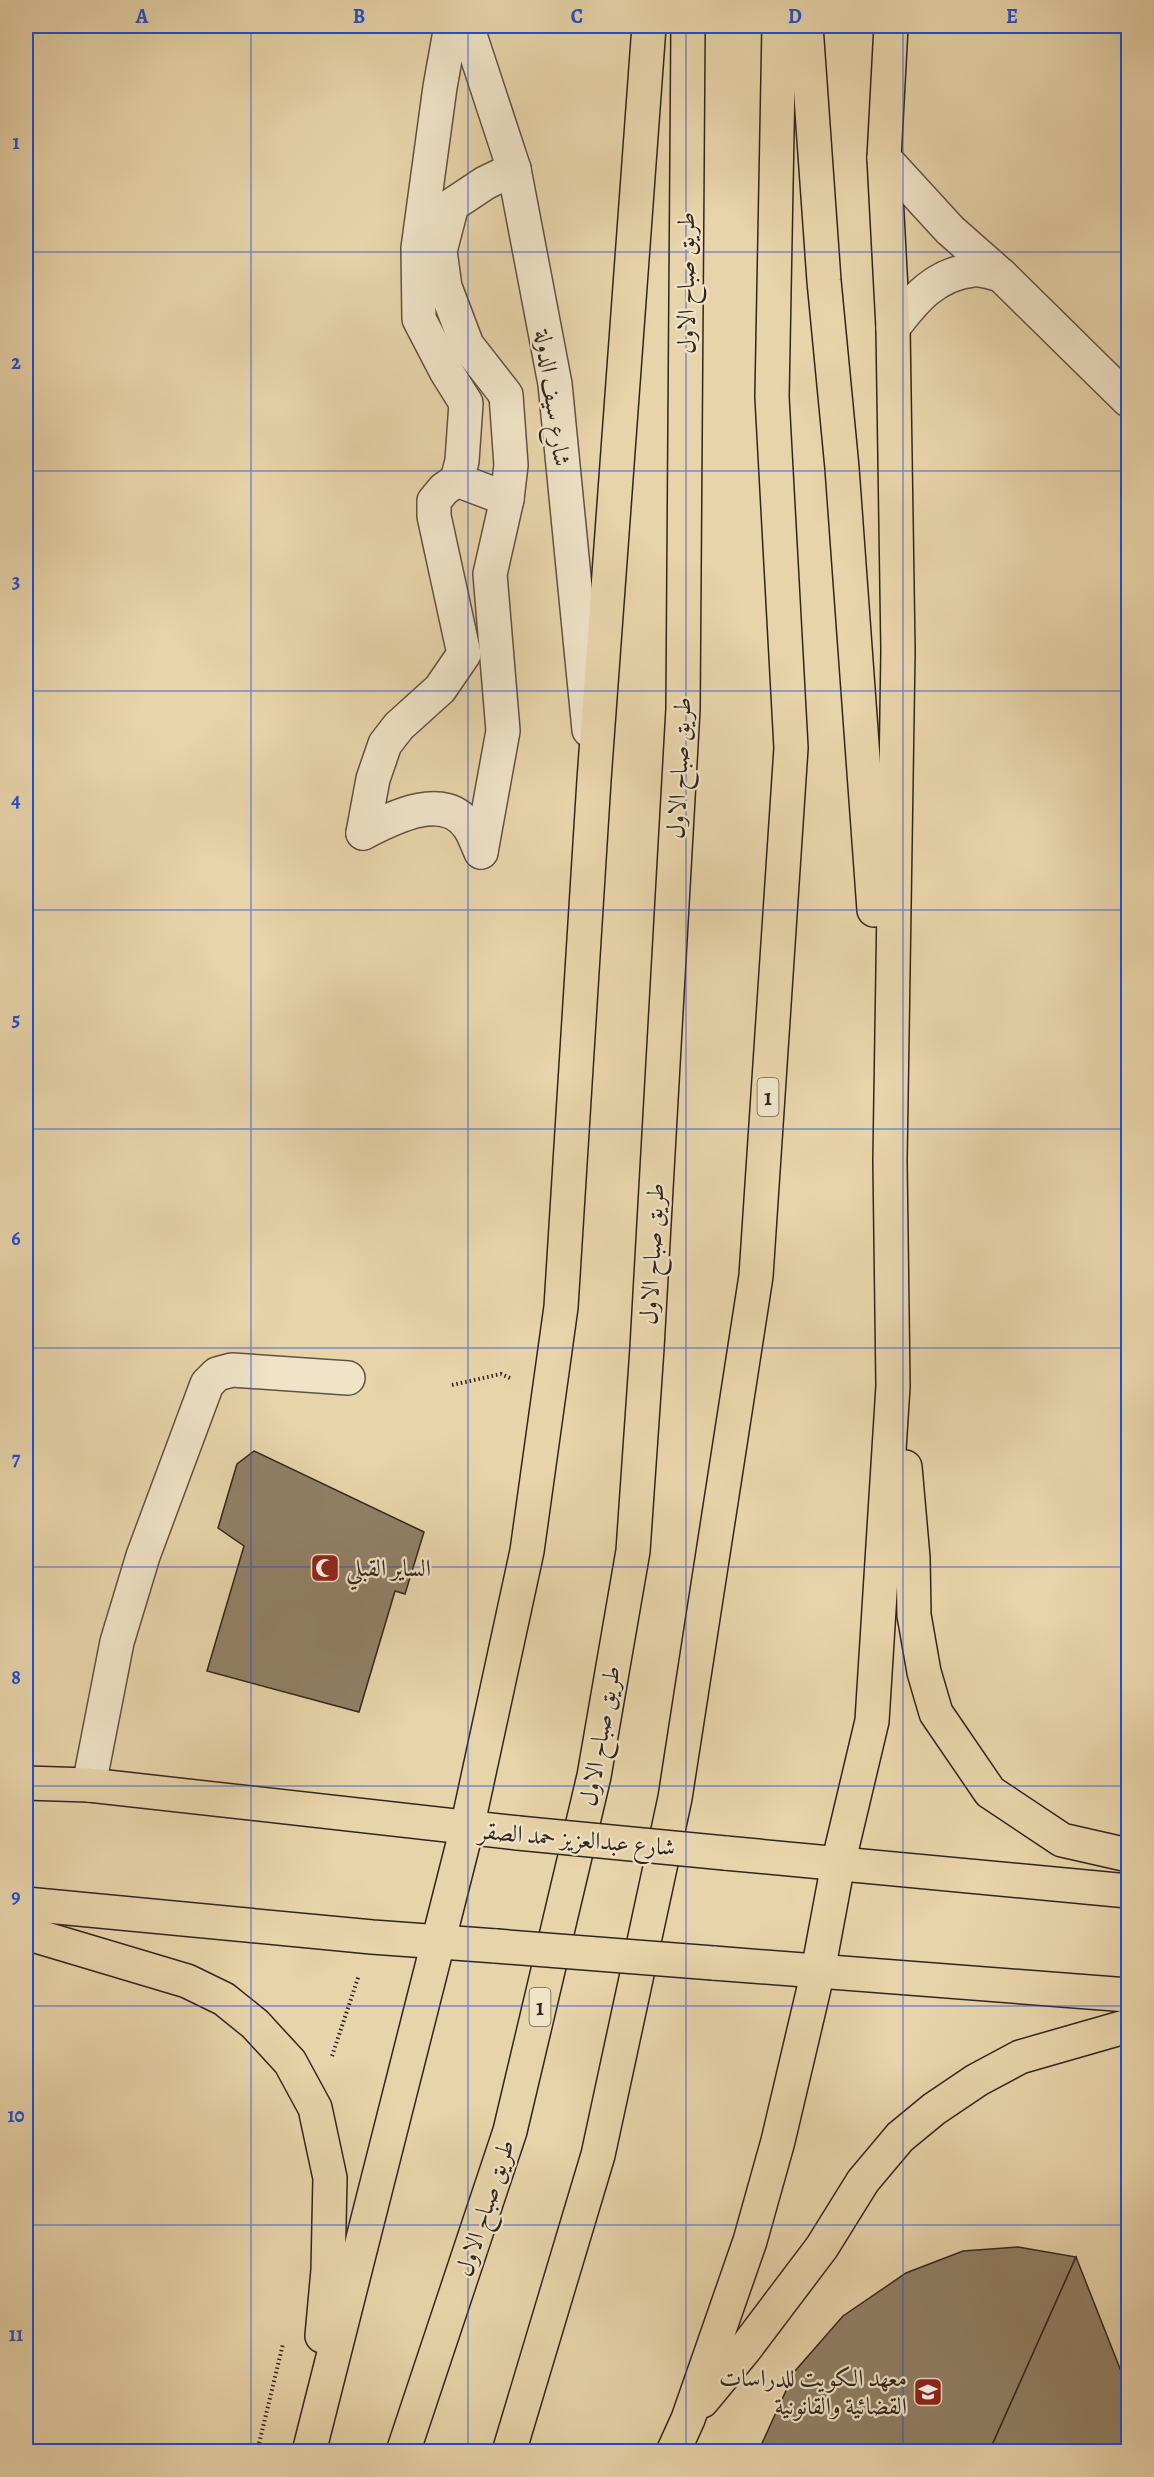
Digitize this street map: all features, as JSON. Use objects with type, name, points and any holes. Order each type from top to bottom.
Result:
[{"type":"main road","points":[[311,2443],[467,1828],[527,1551],[561,1307],[594,780],[650,26]]},
{"type":"main road","name":"طريق صباح الاول","points":[[403,2451],[510,2132],[594,1776],[633,1551],[647,1348],[683,709],[688,26]]},
{"type":"main road","name":"1","points":[[509,2451],[598,2155],[675,1798],[756,1276],[791,748],[772,397],[779,26]]},
{"type":"main road","points":[[806,26],[824,281],[842,468],[856,682],[869,825],[890,1161]]},
{"type":"main road","points":[[673,2451],[688,2419],[753,2230],[778,2141],[818,1971],[838,1864],[872,1721],[893,1386],[890,1161],[898,651],[892,328],[884,158],[891,26]]},
{"type":"main road","points":[[891,1285],[913,1558],[914,1615],[924,1672],[936,1713],[990,1792],[1062,1840],[1128,1856]]},
{"type":"main road","name":"شارع عبدالعزيز حمد الصقر","points":[[26,1783],[89,1785],[467,1828],[1128,1891]]},
{"type":"main road","points":[[26,1904],[372,1937],[1128,1995]]},
{"type":"main road","points":[[26,1933],[187,1981],[224,1999],[255,2024],[290,2062],[315,2108],[330,2178],[328,2270],[311,2443]]},
{"type":"main road","points":[[688,2419],[779,2305],[822,2247],[863,2181],[900,2137],[934,2109],[977,2080],[1020,2057],[1128,2026]]},
{"type":"street","points":[[451,26],[440,87],[418,248],[419,319],[446,371],[466,403],[460,471],[434,501],[434,516],[464,654],[440,689],[399,726],[385,744],[373,779],[363,833],[398,815],[421,809],[450,811],[469,825],[481,852],[503,730],[490,574],[507,499],[512,465],[506,395],[467,345],[445,287],[440,251],[452,205],[484,183],[514,169]]},
{"type":"street","name":"شارع سيف الدولة","points":[[467,26],[514,169],[555,384],[594,780]]},
{"type":"street","points":[[884,158],[950,230],[1001,275],[1128,400]]},
{"type":"street","points":[[892,328],[915,298],[949,275],[975,270],[1001,275]]},
{"type":"street","points":[[460,471],[507,499]]},
{"type":"street","points":[[448,579],[490,574]]},
{"type":"street","points":[[89,1785],[117,1642],[143,1556],[207,1384],[217,1374],[232,1370],[348,1378]]},
{"type":"path","points":[[514,1368],[514,1379],[517,1385]]},
{"type":"path","points":[[452,1385],[501,1374],[514,1379]]},
{"type":"path","points":[[331,2058],[372,1937]]},
{"type":"building","name":"الساير القبلي","points":[[254,1451],[424,1532],[405,1594],[395,1591],[359,1712],[207,1671],[244,1546],[218,1528],[237,1464]]},
{"type":"building","points":[[1018,2247],[1076,2257],[989,2452],[758,2452],[795,2371],[843,2316],[906,2273],[963,2251]]},
{"type":"building","points":[[1076,2257],[1128,2389],[1128,2452],[989,2452]]},
{"type":"place","name":"الساير القبلي","points":[[325,1568]]},
{"type":"place","name":"معهد الكويت للدراسات القضائية والقانونية","points":[[928,2392]]}]
